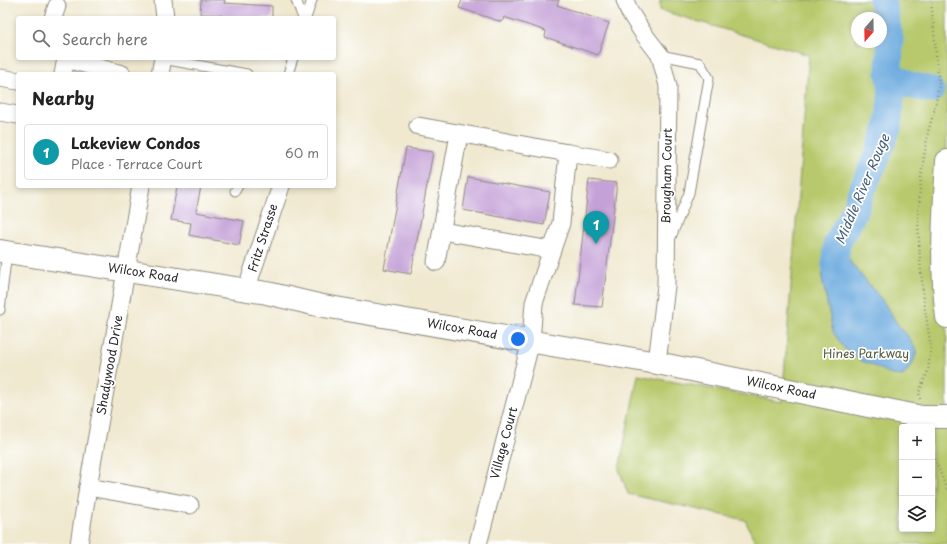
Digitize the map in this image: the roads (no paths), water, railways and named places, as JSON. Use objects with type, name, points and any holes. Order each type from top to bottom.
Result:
[{"type":"street","points":[[163,0],[165,16]]},
{"type":"street","name":"Brougham Court","points":[[625,0],[629,11],[643,33],[660,55],[668,86],[666,286],[657,363]]},
{"type":"street","points":[[62,67],[105,72]]},
{"type":"street","points":[[0,78],[16,81]]},
{"type":"street","points":[[0,112],[16,115]]},
{"type":"street","points":[[418,126],[609,160]]},
{"type":"street","points":[[436,262],[459,134]]},
{"type":"street","name":"Village Court","points":[[478,544],[531,341],[534,303],[561,223],[568,153]]},
{"type":"street","points":[[947,160],[943,275],[947,317]]},
{"type":"street","name":"Shadywood Drive","points":[[79,544],[141,188]]},
{"type":"street","name":"Fritz Strasse","points":[[246,290],[280,188]]},
{"type":"street","points":[[442,231],[551,250]]},
{"type":"street","name":"Wilcox Road","points":[[3,252],[126,270],[246,290],[657,363],[922,417],[947,418]]},
{"type":"street","points":[[88,487],[190,505]]},
{"type":"lane","points":[[296,0],[302,16]]},
{"type":"lane","points":[[307,16],[312,0]]},
{"type":"lane","points":[[660,55],[700,63],[709,78],[689,193],[666,249]]},
{"type":"lane","points":[[289,72],[292,60]]},
{"type":"lane","points":[[162,64],[230,72]]},
{"type":"lane","points":[[0,310],[3,252]]},
{"type":"water","points":[[837,243],[843,247],[851,263],[883,301],[917,351],[912,365],[903,376],[892,375],[860,360],[844,348],[833,332],[822,278],[825,260],[832,245]]},
{"type":"waterway","name":"Middle River Rouge","points":[[839,280],[835,265],[837,243],[854,212],[888,127],[892,91],[889,73],[890,38],[882,0]]},
{"type":"waterway","name":"Middle River Rouge","points":[[889,73],[906,84],[931,90]]},
{"type":"place","name":"Lakeview Condos","points":[[596,244]]},
{"type":"park label","name":"Hines Parkway","points":[[866,354]]}]
